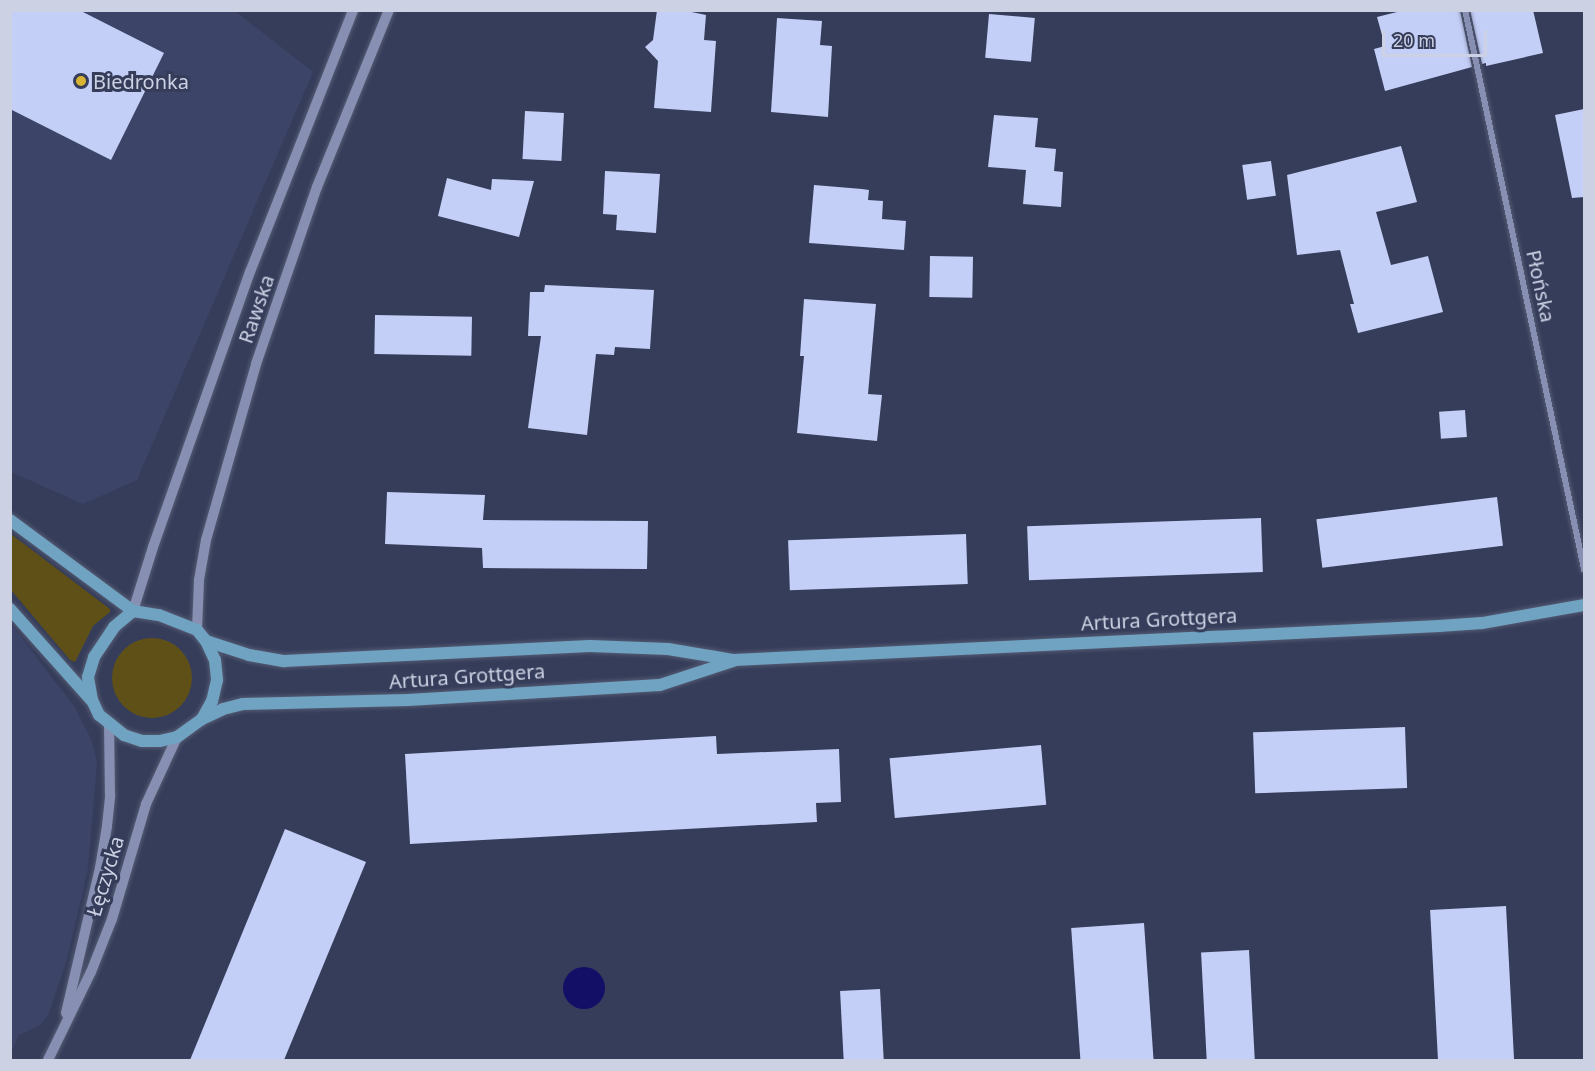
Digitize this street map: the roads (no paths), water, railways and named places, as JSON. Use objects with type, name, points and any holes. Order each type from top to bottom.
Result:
[{"type":"main road","points":[[10,520],[133,611],[159,615],[197,630],[207,641],[215,660],[217,681],[212,701],[202,719],[177,737],[159,741],[142,741],[124,735],[99,715],[92,700],[88,676],[94,657],[114,627],[133,611]]},
{"type":"main road","name":"Artura Grottgera","points":[[207,641],[249,655],[284,661],[590,646],[668,649],[734,660],[1439,626],[1505,619],[1584,605]]},
{"type":"main road","points":[[10,609],[92,700]]},
{"type":"main road","name":"Artura Grottgera","points":[[202,719],[222,709],[243,704],[408,700],[660,684],[734,660]]},
{"type":"street","name":"Rawska","points":[[133,611],[153,547],[250,272],[353,10]]},
{"type":"street","name":"Rawska","points":[[197,630],[199,580],[206,540],[256,364],[317,187],[389,10]]},
{"type":"street","name":"Płońska","points":[[1465,10],[1584,569]]},
{"type":"street","name":"Łęczycka","points":[[64,1025],[100,868],[107,826],[110,795],[110,725]]},
{"type":"street","name":"Łęczycka","points":[[48,1060],[92,972],[112,919],[146,804],[177,737]]},
{"type":"place","name":"Biedronka","points":[[81,81]]}]
